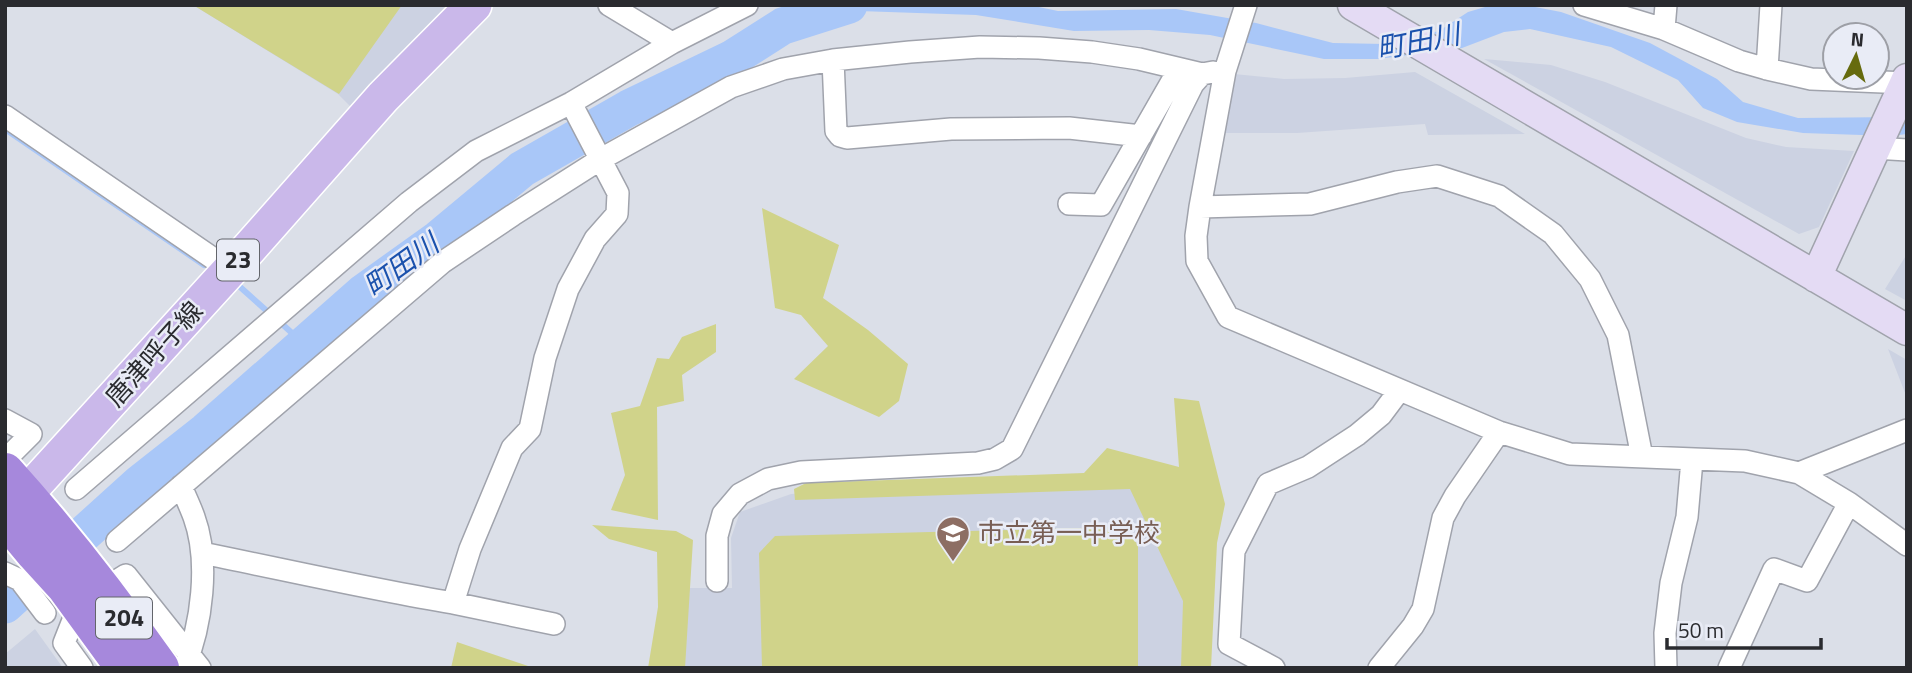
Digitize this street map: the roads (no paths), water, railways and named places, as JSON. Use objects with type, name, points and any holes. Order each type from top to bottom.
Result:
[{"type":"highway","name":"204","points":[[10,500],[31,551],[76,593],[184,664]]},
{"type":"highway","name":"204","points":[[76,593],[125,668]]},
{"type":"main road","name":"唐津呼子線","points":[[10,500],[230,270],[383,97],[474,5]]},
{"type":"street","points":[[609,5],[672,43]]},
{"type":"street","points":[[76,489],[409,202],[476,152],[571,103],[672,43],[747,5]]},
{"type":"street","points":[[1246,5],[1225,71],[1196,236],[1197,261],[1228,317],[1499,432],[1570,454],[1745,461],[1799,473],[1849,503],[1907,545]]},
{"type":"street","points":[[1584,5],[1664,29],[1739,61],[1767,69],[1811,79],[1906,82],[1816,277]]},
{"type":"street","points":[[1664,29],[1666,5]]},
{"type":"street","points":[[1767,69],[1771,5]]},
{"type":"street","points":[[1360,8],[1907,330]]},
{"type":"street","points":[[117,541],[443,262],[601,159],[732,87],[783,69],[833,60],[980,47],[1092,52],[1139,59],[1202,74],[1225,71]]},
{"type":"street","points":[[833,60],[836,131],[840,136],[848,138],[951,129],[1069,128],[1141,136]]},
{"type":"street","points":[[1069,204],[1101,205],[1179,69]]},
{"type":"street","points":[[717,581],[717,536],[723,514],[740,494],[768,479],[801,472],[978,463],[995,459],[1012,449],[1193,84],[1202,74]]},
{"type":"street","points":[[453,603],[480,523],[512,448],[530,429],[545,358],[569,289],[595,239],[617,214],[618,192],[571,103]]},
{"type":"street","points":[[5,116],[230,270]]},
{"type":"street","points":[[1874,148],[1907,150]]},
{"type":"street","points":[[1200,207],[1310,204],[1397,182],[1437,176],[1499,196],[1553,234],[1590,279],[1618,335],[1642,457]]},
{"type":"street","points":[[1274,668],[1229,644],[1234,551],[1268,484],[1308,467],[1357,435],[1381,415],[1399,391]]},
{"type":"street","points":[[5,407],[44,429]]},
{"type":"street","points":[[5,419],[32,434],[5,460]]},
{"type":"street","points":[[1799,473],[1907,430]]},
{"type":"street","points":[[1379,668],[1413,626],[1423,609],[1443,518],[1499,432]]},
{"type":"street","points":[[1667,668],[1665,633],[1671,583],[1688,516],[1692,460]]},
{"type":"street","points":[[181,486],[195,518],[202,553],[202,600],[184,664]]},
{"type":"street","points":[[1729,668],[1774,569],[1807,581],[1849,503]]},
{"type":"street","points":[[202,553],[554,624]]},
{"type":"street","points":[[76,593],[64,643],[82,668]]},
{"type":"water","points":[[829,5],[1029,5],[1058,11],[1176,9],[1256,23],[1333,43],[1385,44],[1439,31],[1468,12],[1492,5],[1525,5],[1561,12],[1650,43],[1717,79],[1743,102],[1798,118],[1907,116],[1907,134],[1891,136],[1803,133],[1737,122],[1703,108],[1678,80],[1611,47],[1530,29],[1504,32],[1462,48],[1378,59],[1324,59],[1210,35],[1149,30],[1074,31],[976,15],[859,11],[782,25]]},
{"type":"waterway","name":"町田川","points":[[5,605],[140,483],[206,431],[364,292],[438,239],[522,169],[629,108],[731,59],[783,26],[849,5]]},
{"type":"waterway","points":[[5,129],[204,265]]},
{"type":"waterway","points":[[239,286],[268,312]]},
{"type":"waterway","points":[[281,323],[305,345]]},
{"type":"place","name":"市立第一中学校","points":[[953,563]]}]
